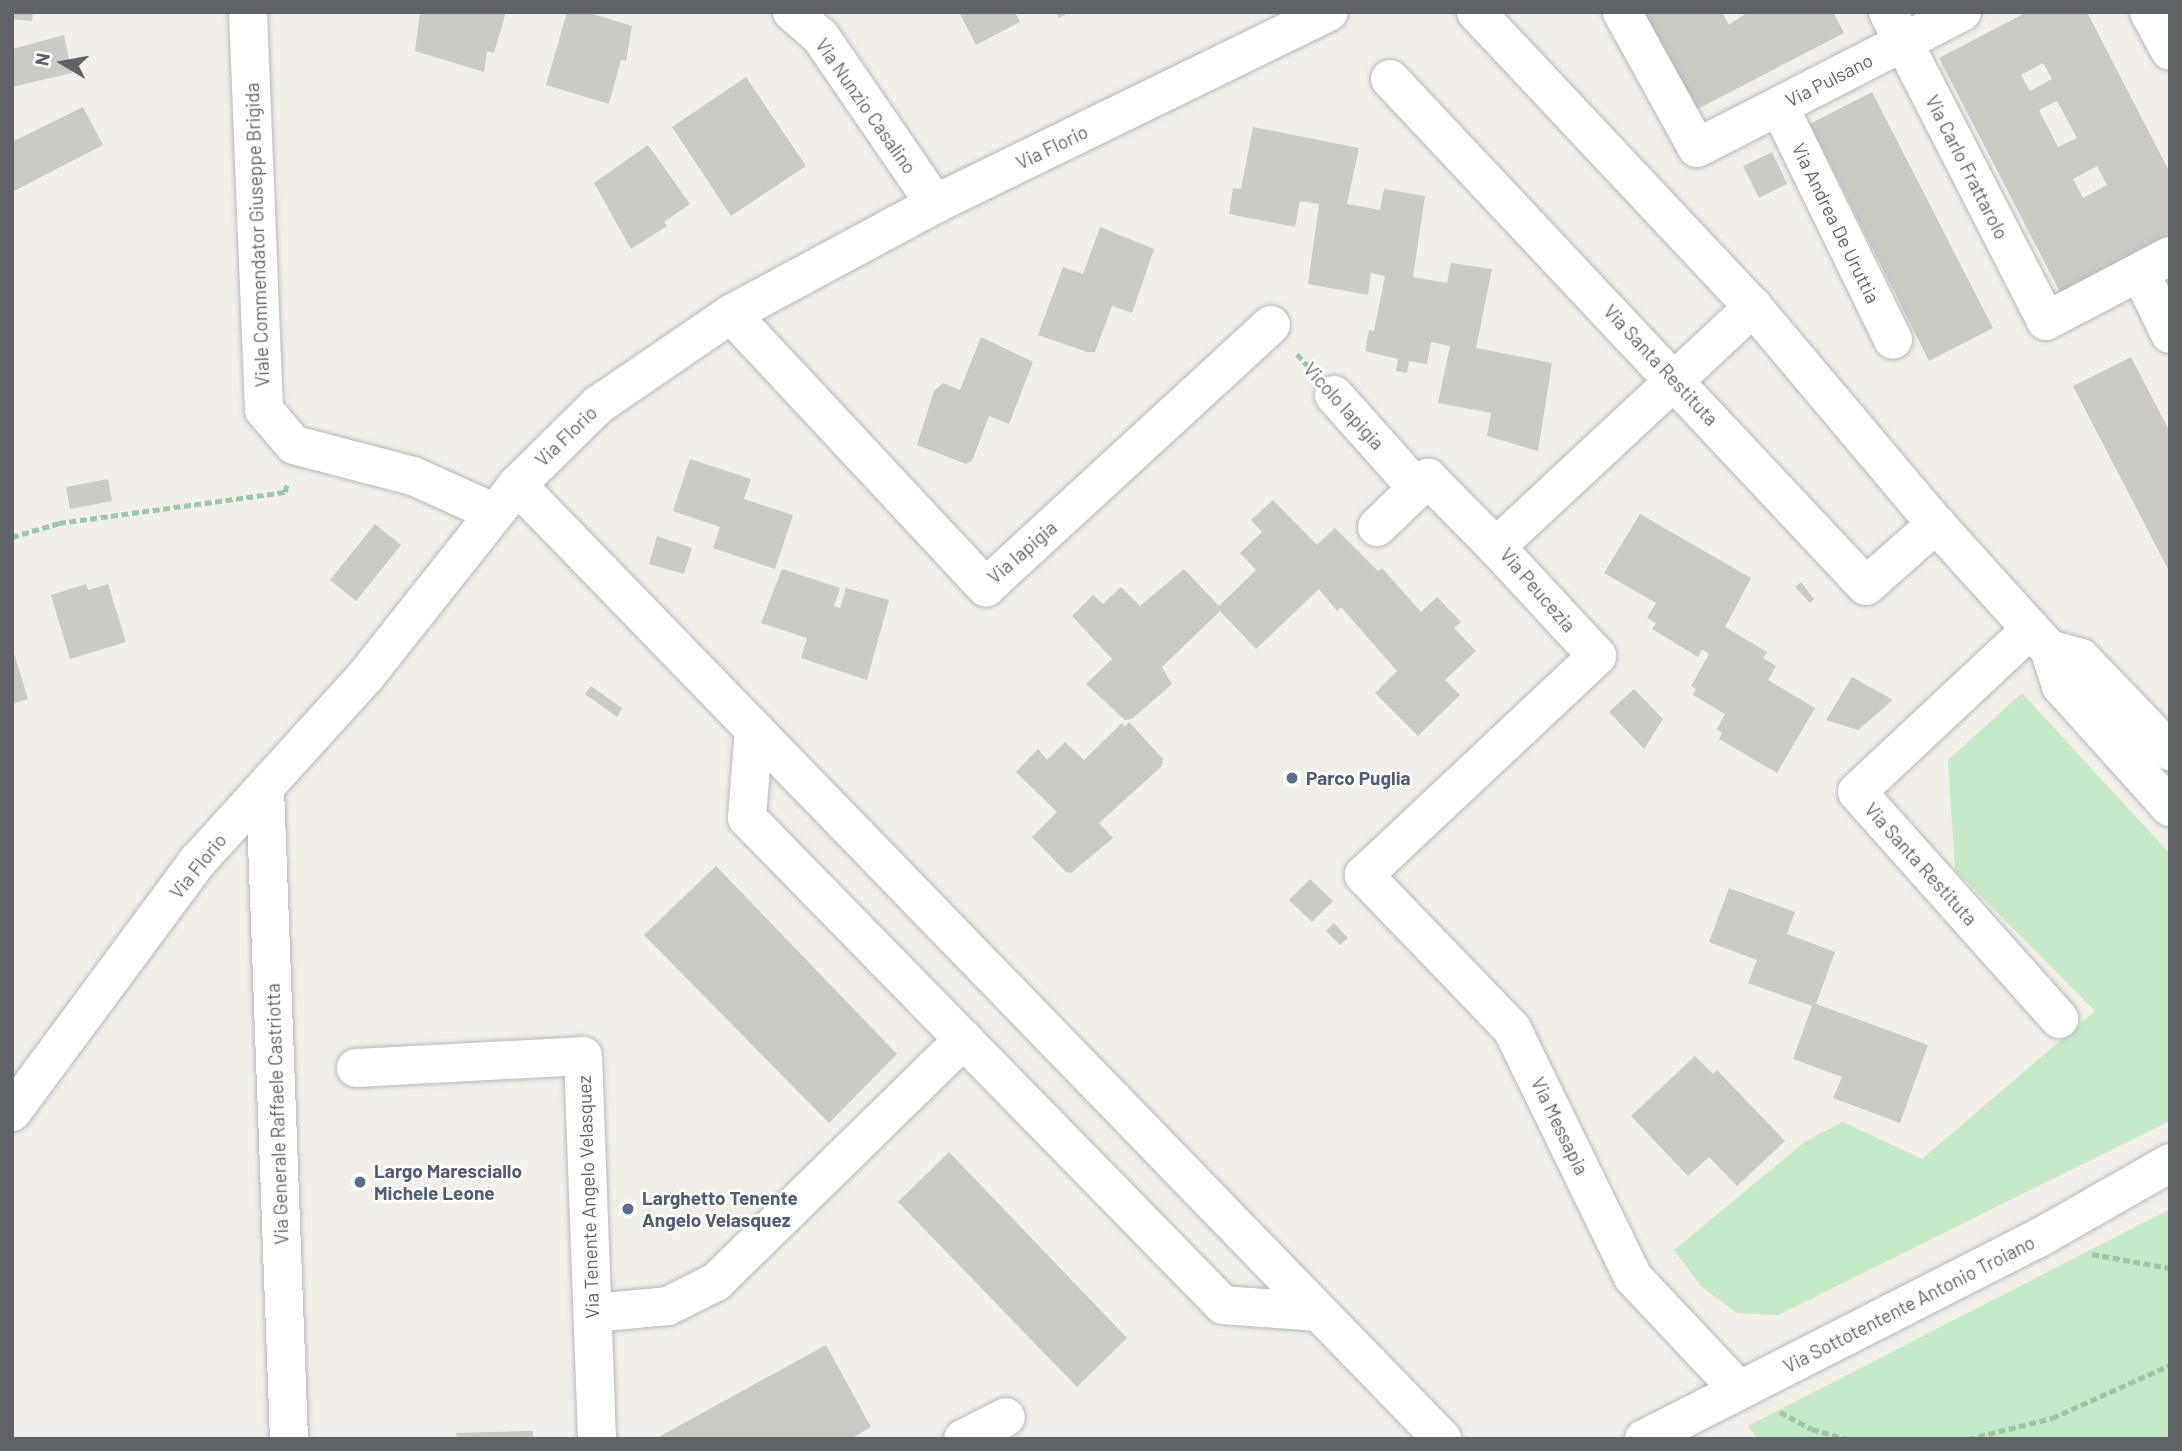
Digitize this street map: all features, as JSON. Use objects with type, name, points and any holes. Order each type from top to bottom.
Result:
[{"type":"street","name":"Viale Commendator Giuseppe Brigida","points":[[248,12],[264,410],[294,445]]},
{"type":"street","name":"Via Nunzio Casalino","points":[[792,12],[820,36],[935,204]]},
{"type":"street","name":"Via Florio","points":[[12,1112],[198,861],[365,677],[505,498],[598,405],[731,314],[935,204],[1329,12]]},
{"type":"street","points":[[1476,12],[1753,307],[1936,524],[2040,639],[2061,686],[2170,807]]},
{"type":"street","name":"Via Pulsano","points":[[1622,12],[1697,148],[1779,106],[1895,27],[1962,12]]},
{"type":"street","points":[[2149,12],[2170,51]]},
{"type":"street","name":"Via Carlo Frattarolo","points":[[1895,27],[2046,321],[2155,264]]},
{"type":"street","name":"Via Santa Restituta","points":[[1390,79],[1675,379],[1866,586],[1936,524]]},
{"type":"street","name":"Via Andrea De Uruttia","points":[[1779,106],[1893,340]]},
{"type":"street","points":[[2155,264],[2170,334]]},
{"type":"street","name":"Via Peucezia","points":[[1364,875],[1597,656],[1496,547],[1753,307]]},
{"type":"street","name":"Via Iapigia","points":[[731,314],[986,587],[1271,324]]},
{"type":"street","name":"Vicolo Iapigia","points":[[1334,395],[1417,488]]},
{"type":"street","points":[[294,445],[505,498],[754,729],[1442,1439]]},
{"type":"street","points":[[1377,527],[1428,478],[1496,547]]},
{"type":"street","points":[[2040,639],[2081,658],[2170,751]]},
{"type":"street","name":"Via Santa Restituta","points":[[2040,639],[1857,792],[2059,1019]]},
{"type":"street","points":[[754,729],[747,818],[1223,1305],[1319,1312]]},
{"type":"street","name":"Via Generale Raffaele Castriotta","points":[[265,789],[289,1439]]},
{"type":"street","name":"Via Messapia","points":[[1364,875],[1513,1029],[1633,1277],[1739,1390]]},
{"type":"street","points":[[593,1313],[668,1306],[716,1282],[964,1039]]},
{"type":"street","name":"Via Tenente Angelo Velasquez","points":[[356,1068],[583,1056],[597,1439]]},
{"type":"street","name":"Via Sottotentente Antonio Troiano","points":[[1644,1439],[2037,1239],[2170,1163]]},
{"type":"street","points":[[962,1439],[1006,1417]]},
{"type":"path","name":"Vicolo Iapigia","points":[[1271,324],[1334,395]]},
{"type":"path","points":[[12,537],[59,523],[285,492],[294,445]]},
{"type":"path","points":[[2037,1239],[2115,1260],[2170,1268]]},
{"type":"path","points":[[1968,1439],[2052,1418],[2170,1364]]},
{"type":"path","points":[[1739,1390],[1812,1429],[1848,1439]]},
{"type":"green space","points":[[2022,693],[2170,854],[2170,1121],[1778,1315],[1737,1313],[1701,1286],[1674,1250],[1806,1141],[1843,1122],[1922,1159],[2095,1011],[1955,870],[1948,760]]},
{"type":"green space","points":[[2170,1209],[2170,1439],[1757,1439],[1748,1426]]},
{"type":"building","points":[[12,12],[33,12],[32,21],[12,19]]},
{"type":"building","points":[[420,12],[506,12],[494,53],[487,51],[484,72],[415,51]]},
{"type":"building","points":[[567,12],[587,12],[632,26],[626,61],[621,60],[609,104],[546,85]]},
{"type":"building","points":[[959,12],[1015,12],[1020,22],[976,45]]},
{"type":"building","points":[[1055,12],[1070,12],[1059,18]]},
{"type":"building","points":[[1640,12],[1722,12],[1729,25],[1748,12],[1833,12],[1844,33],[1692,112]]},
{"type":"building","points":[[2027,12],[2087,12],[2170,173],[2170,236],[2060,292],[1939,58]],"holes":[[[2043,63],[2052,79],[2030,91],[2021,75]],[[2057,101],[2077,138],[2058,147],[2039,110]],[[2097,166],[2107,185],[2083,198],[2073,179]]]},
{"type":"building","points":[[64,35],[72,73],[12,87],[12,49]]},
{"type":"building","points":[[746,77],[806,166],[731,216],[672,127]]},
{"type":"building","points":[[1872,92],[1993,328],[1929,361],[1810,124]]},
{"type":"building","points":[[83,107],[103,145],[12,192],[12,142]]},
{"type":"building","points":[[1253,127],[1359,148],[1347,204],[1380,210],[1384,189],[1425,196],[1413,277],[1447,283],[1451,263],[1492,269],[1476,348],[1552,363],[1538,451],[1487,436],[1491,413],[1438,403],[1450,346],[1431,342],[1427,364],[1409,361],[1407,373],[1396,371],[1398,359],[1365,351],[1369,330],[1374,331],[1385,276],[1371,273],[1368,295],[1308,284],[1319,204],[1300,201],[1295,227],[1229,214],[1233,188],[1241,189]]},
{"type":"building","points":[[648,145],[690,204],[664,222],[667,226],[631,249],[594,183]]},
{"type":"building","points":[[1772,152],[1787,184],[1759,198],[1743,166]]},
{"type":"building","points":[[1100,227],[1154,249],[1132,313],[1112,306],[1095,352],[1087,352],[1038,335],[1063,267],[1083,274]]},
{"type":"building","points":[[981,337],[1033,362],[1009,424],[989,416],[972,461],[966,464],[917,445],[934,391],[943,383],[960,390]]},
{"type":"building","points":[[2131,357],[2170,432],[2170,573],[2073,386]]},
{"type":"building","points":[[690,459],[751,479],[744,499],[793,515],[775,569],[713,548],[720,527],[673,511]]},
{"type":"building","points":[[108,479],[112,501],[70,509],[66,487]]},
{"type":"building","points":[[1273,500],[1317,545],[1335,528],[1378,571],[1382,568],[1421,612],[1437,597],[1461,622],[1454,628],[1476,651],[1445,680],[1460,695],[1418,736],[1375,693],[1397,671],[1341,607],[1337,611],[1319,589],[1256,649],[1220,611],[1162,667],[1172,684],[1132,719],[1125,720],[1086,684],[1112,659],[1072,616],[1093,595],[1103,604],[1121,587],[1140,606],[1184,569],[1219,606],[1256,570],[1240,553],[1262,532],[1251,520]]},
{"type":"building","points":[[1640,514],[1751,578],[1725,627],[1767,652],[1763,658],[1776,666],[1768,680],[1815,708],[1777,773],[1719,739],[1722,733],[1717,729],[1725,714],[1693,695],[1696,689],[1691,686],[1709,654],[1702,649],[1698,657],[1652,629],[1656,623],[1647,618],[1656,603],[1604,573]]},
{"type":"building","points":[[375,524],[401,545],[356,601],[330,580]]},
{"type":"building","points":[[657,536],[692,548],[684,574],[649,564]]},
{"type":"building","points":[[782,569],[840,588],[834,606],[840,608],[846,588],[889,600],[867,680],[801,658],[807,638],[761,623]]},
{"type":"building","points":[[1801,582],[1814,599],[1810,603],[1795,587]]},
{"type":"building","points":[[86,584],[88,590],[108,584],[126,642],[70,659],[51,595]]},
{"type":"building","points":[[12,651],[28,699],[12,704]]},
{"type":"building","points":[[1852,677],[1893,700],[1858,730],[1826,720]]},
{"type":"building","points":[[591,686],[622,708],[617,717],[585,694]]},
{"type":"building","points":[[1634,689],[1663,719],[1644,749],[1609,712]]},
{"type":"building","points":[[1129,722],[1163,759],[1162,766],[1099,823],[1113,838],[1071,873],[1066,872],[1032,837],[1057,812],[1016,772],[1038,749],[1047,760],[1065,742],[1084,760],[1122,723],[1125,727]]},
{"type":"building","points":[[716,866],[897,1054],[829,1123],[644,935]]},
{"type":"building","points":[[1310,879],[1333,901],[1312,922],[1289,900]]},
{"type":"building","points":[[1729,888],[1795,912],[1787,934],[1835,952],[1816,1004],[1928,1045],[1900,1123],[1833,1098],[1842,1077],[1793,1059],[1812,1006],[1748,983],[1757,960],[1709,942]]},
{"type":"building","points":[[1334,923],[1348,938],[1340,945],[1326,931]]},
{"type":"building","points":[[1695,1056],[1713,1074],[1717,1070],[1785,1141],[1737,1186],[1709,1157],[1688,1176],[1631,1116]]},
{"type":"building","points":[[949,1152],[1127,1338],[1077,1387],[898,1202]]},
{"type":"building","points":[[826,1345],[871,1427],[851,1439],[655,1439]]},
{"type":"building","points":[[533,1431],[533,1439],[457,1439],[456,1433]]},
{"type":"place","name":"Parco Puglia","points":[[1292,778]]},
{"type":"place","name":"Largo Maresciallo Michele Leone","points":[[360,1182]]},
{"type":"place","name":"Larghetto Tenente Angelo Velasquez","points":[[628,1209]]}]
